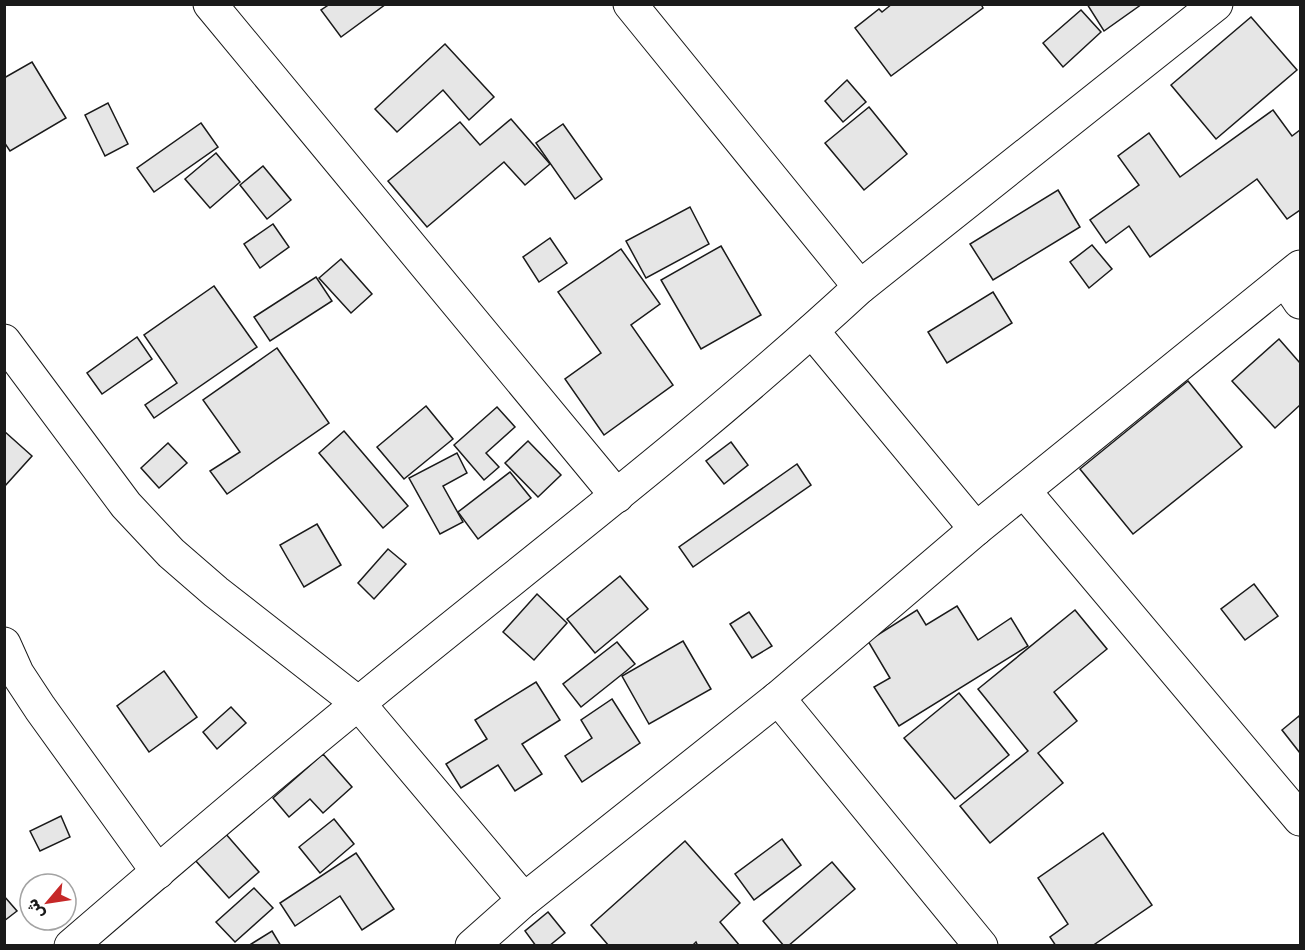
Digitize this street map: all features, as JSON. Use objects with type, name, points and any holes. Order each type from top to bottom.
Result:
[{"type":"street","points":[[210,4],[617,496]]},
{"type":"street","points":[[630,4],[860,287]]},
{"type":"street","points":[[70,945],[358,703],[617,496],[812,331],[860,287],[1216,4]]},
{"type":"street","points":[[472,945],[524,900],[778,699],[976,529],[1295,283]]},
{"type":"street","points":[[812,331],[976,529]]},
{"type":"street","points":[[4,341],[126,505],[171,553],[358,703],[524,900]]},
{"type":"street","points":[[1024,491],[1300,819]]},
{"type":"street","points":[[4,644],[16,673],[158,872]]},
{"type":"street","points":[[778,699],[981,945]]},
{"type":"building","points":[[330,4],[386,4],[341,37],[321,10]]},
{"type":"building","points":[[892,4],[981,4],[983,8],[891,76],[855,28],[879,9],[882,12]]},
{"type":"building","points":[[1087,4],[1142,4],[1104,31]]},
{"type":"building","points":[[1081,10],[1101,32],[1063,67],[1043,43]]},
{"type":"building","points":[[1251,17],[1297,70],[1216,139],[1171,85]]},
{"type":"building","points":[[445,44],[494,97],[469,120],[443,90],[397,132],[375,109]]},
{"type":"building","points":[[32,62],[66,118],[10,151],[4,142],[4,78]]},
{"type":"building","points":[[847,80],[866,102],[843,122],[825,101]]},
{"type":"building","points":[[108,103],[128,144],[105,156],[85,115]]},
{"type":"building","points":[[869,107],[907,154],[864,190],[825,143]]},
{"type":"building","points":[[1273,110],[1292,136],[1300,130],[1300,210],[1287,219],[1257,179],[1150,257],[1129,226],[1106,243],[1090,220],[1139,185],[1118,156],[1149,133],[1180,177]]},
{"type":"building","points":[[511,119],[550,164],[525,185],[504,162],[427,227],[388,181],[460,122],[480,145]]},
{"type":"building","points":[[201,123],[218,147],[154,192],[137,168]]},
{"type":"building","points":[[563,124],[602,179],[575,199],[536,143]]},
{"type":"building","points":[[216,153],[240,182],[210,208],[185,179]]},
{"type":"building","points":[[263,166],[291,200],[267,219],[240,185]]},
{"type":"building","points":[[1058,190],[1080,227],[993,280],[970,244]]},
{"type":"building","points":[[690,207],[709,244],[646,278],[626,241]]},
{"type":"building","points":[[273,224],[289,247],[260,268],[244,244]]},
{"type":"building","points":[[550,238],[567,263],[539,282],[523,257]]},
{"type":"building","points":[[1092,245],[1112,269],[1089,288],[1070,262]]},
{"type":"building","points":[[721,246],[761,315],[701,349],[661,280]]},
{"type":"building","points":[[621,249],[660,304],[631,325],[673,385],[604,435],[565,379],[601,353],[558,292]]},
{"type":"building","points":[[341,259],[372,294],[351,313],[319,278]]},
{"type":"building","points":[[316,277],[332,301],[270,341],[254,317]]},
{"type":"building","points":[[214,286],[257,347],[154,418],[145,405],[177,383],[144,335]]},
{"type":"building","points":[[993,292],[1012,323],[947,363],[928,332]]},
{"type":"building","points":[[137,337],[152,359],[102,394],[87,373]]},
{"type":"building","points":[[1279,339],[1300,363],[1300,405],[1275,428],[1232,381]]},
{"type":"building","points":[[277,348],[329,423],[227,494],[210,471],[240,452],[203,400]]},
{"type":"building","points":[[1188,381],[1242,447],[1133,534],[1080,469]]},
{"type":"building","points":[[426,406],[453,439],[404,479],[377,447]]},
{"type":"building","points":[[497,407],[515,427],[486,453],[499,467],[484,480],[454,445]]},
{"type":"building","points":[[4,431],[32,456],[4,487]]},
{"type":"building","points":[[344,431],[408,506],[383,528],[319,453]]},
{"type":"building","points":[[528,441],[561,475],[538,497],[505,463]]},
{"type":"building","points":[[731,442],[748,465],[724,484],[706,461]]},
{"type":"building","points":[[168,443],[187,463],[159,488],[141,468]]},
{"type":"building","points":[[457,453],[467,473],[443,486],[463,522],[440,534],[409,478]]},
{"type":"building","points":[[797,464],[811,485],[693,567],[679,547]]},
{"type":"building","points":[[510,472],[531,498],[478,539],[458,512]]},
{"type":"building","points":[[317,524],[341,565],[304,587],[280,545]]},
{"type":"building","points":[[388,549],[406,564],[374,599],[358,583]]},
{"type":"building","points":[[620,576],[648,609],[595,653],[567,619]]},
{"type":"building","points":[[1254,584],[1278,616],[1245,640],[1221,609]]},
{"type":"building","points":[[537,594],[567,623],[534,660],[503,632]]},
{"type":"building","points":[[957,606],[978,640],[1011,618],[1028,646],[899,726],[874,687],[890,678],[868,641],[917,610],[926,625]]},
{"type":"building","points":[[1075,610],[1107,649],[1054,692],[1077,721],[1038,753],[1063,783],[990,843],[960,806],[1028,751],[978,689]]},
{"type":"building","points":[[749,612],[772,646],[752,658],[730,624]]},
{"type":"building","points":[[683,641],[711,689],[649,724],[622,676]]},
{"type":"building","points":[[617,642],[635,664],[581,707],[563,684]]},
{"type":"building","points":[[164,671],[197,717],[149,752],[117,706]]},
{"type":"building","points":[[536,682],[560,720],[522,744],[542,774],[515,791],[498,765],[461,788],[446,764],[487,739],[475,720]]},
{"type":"building","points":[[959,693],[1009,755],[955,799],[904,738]]},
{"type":"building","points":[[612,699],[640,743],[582,782],[565,756],[592,738],[581,720]]},
{"type":"building","points":[[231,707],[246,723],[217,749],[203,732]]},
{"type":"building","points":[[1299,716],[1300,719],[1300,753],[1282,730]]},
{"type":"building","points":[[323,754],[352,787],[323,813],[310,799],[289,817],[273,798]]},
{"type":"building","points":[[61,816],[70,837],[40,851],[30,831]]},
{"type":"building","points":[[334,819],[354,844],[320,873],[299,847]]},
{"type":"building","points":[[225,833],[259,872],[229,898],[195,860]]},
{"type":"building","points":[[1103,833],[1152,905],[1092,946],[1056,946],[1050,937],[1068,924],[1038,878]]},
{"type":"building","points":[[782,839],[801,865],[754,900],[735,874]]},
{"type":"building","points":[[685,841],[740,903],[720,922],[740,946],[698,946],[696,942],[692,946],[609,946],[591,925]]},
{"type":"building","points":[[356,853],[394,909],[362,930],[340,896],[295,926],[280,903]]},
{"type":"building","points":[[832,862],[855,889],[788,946],[784,946],[763,921]]},
{"type":"building","points":[[254,888],[273,908],[235,942],[216,922]]},
{"type":"building","points":[[4,896],[17,911],[4,921]]},
{"type":"building","points":[[548,912],[565,933],[549,946],[536,946],[525,931]]},
{"type":"building","points":[[272,931],[281,946],[248,946]]}]
